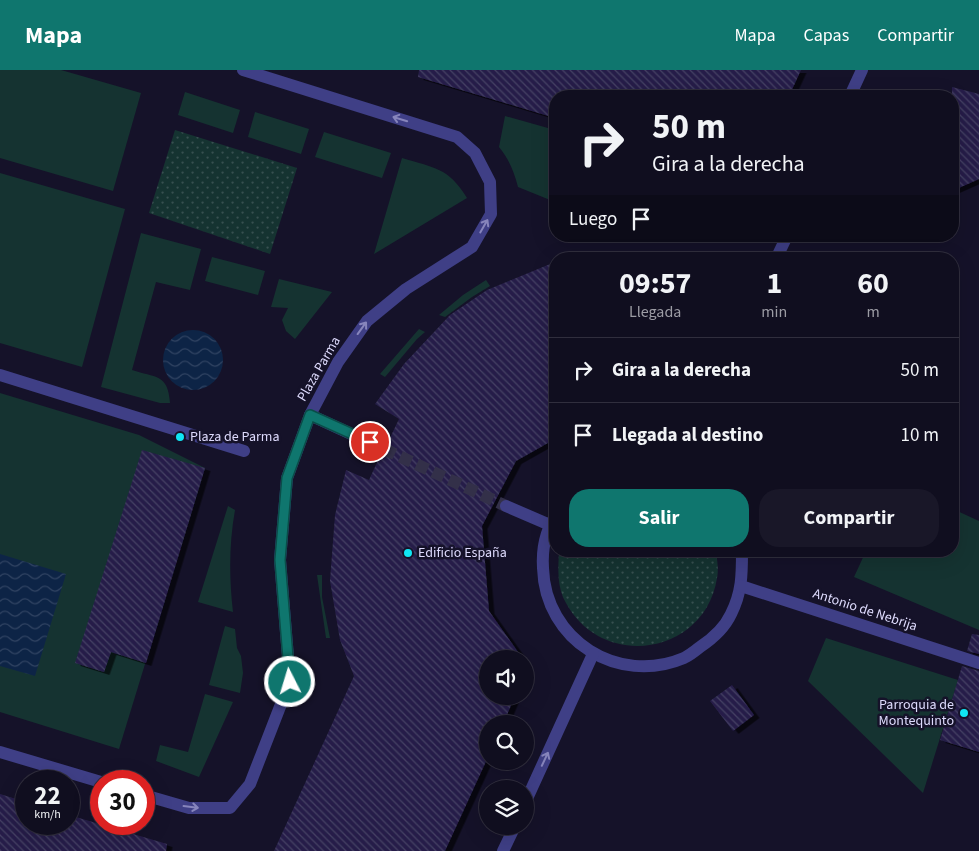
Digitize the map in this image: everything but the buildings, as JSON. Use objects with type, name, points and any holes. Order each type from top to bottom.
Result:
[{"type":"street","points":[[853,90],[862,70]]},
{"type":"street","name":"Plaza Parma","points":[[155,797],[189,808],[230,808],[250,784],[290,682],[280,560],[287,478],[310,415],[338,362],[367,321],[406,289],[472,247],[491,214],[490,182],[475,153],[457,137],[249,71]]},
{"type":"street","points":[[0,375],[244,451]]},
{"type":"street","points":[[310,415],[384,449]]},
{"type":"street","points":[[506,506],[549,520]]},
{"type":"street","points":[[549,533],[542,553],[544,583],[553,611],[570,636],[593,654],[623,665],[655,666],[685,657],[711,640],[730,616],[741,586],[742,557]]},
{"type":"street","name":"Antonio de Nebrija","points":[[741,586],[979,664]]},
{"type":"street","points":[[534,783],[593,654]]},
{"type":"street","points":[[0,752],[90,779]]},
{"type":"street","points":[[503,851],[510,835]]},
{"type":"green space","points":[[0,70],[61,70],[141,93],[113,191],[0,158]]},
{"type":"green space","points":[[185,92],[240,110],[233,133],[178,115]]},
{"type":"green space","points":[[255,112],[309,129],[301,154],[248,137]]},
{"type":"green space","points":[[505,116],[549,128],[549,200],[518,187],[511,166],[499,147]]},
{"type":"green space","points":[[175,130],[297,168],[270,254],[149,213]]},
{"type":"green space","points":[[324,132],[391,153],[382,178],[315,157]]},
{"type":"green space","points":[[402,158],[432,167],[447,174],[467,198],[374,254]]},
{"type":"green space","points":[[0,173],[125,209],[82,367],[0,343]]},
{"type":"green space","points":[[141,233],[201,249],[190,290],[156,282],[132,370],[154,376],[163,381],[169,393],[170,403],[160,403],[101,387]]},
{"type":"green space","points":[[212,257],[265,271],[258,295],[205,281]]},
{"type":"green space","points":[[279,279],[332,292],[295,339],[286,331],[282,320],[288,308],[271,307]]},
{"type":"green space","points":[[486,280],[490,286],[445,317],[439,315],[463,295]]},
{"type":"green space","points":[[419,329],[425,332],[385,377],[380,374]]},
{"type":"green space","points":[[0,393],[139,435],[205,468],[119,749],[0,712]]},
{"type":"green space","points":[[228,506],[235,510],[230,561],[233,612],[198,602]]},
{"type":"green space","points":[[959,512],[979,521],[979,630],[854,577],[863,557],[959,557]]},
{"type":"green space","points":[[559,557],[717,557],[718,565],[718,575],[709,604],[694,624],[674,638],[651,645],[627,645],[604,639],[583,625],[563,597],[558,571]]},
{"type":"green space","points":[[317,575],[322,575],[322,597],[330,638],[326,638]]},
{"type":"green space","points":[[225,626],[235,629],[243,673],[240,693],[209,685]]},
{"type":"green space","points":[[826,638],[958,680],[923,793],[808,681]]},
{"type":"green space","points":[[205,694],[233,702],[199,777],[156,761],[160,745],[188,752]]},
{"type":"water","points":[[193,330],[210,335],[218,343],[223,360],[218,377],[210,385],[193,390],[176,385],[168,377],[163,360],[168,343],[176,335]]},
{"type":"water","points":[[0,554],[66,574],[35,676],[0,666]]},
{"type":"tunnel","points":[[384,449],[506,506]]},
{"type":"place","name":"Plaza de Parma","points":[[180,437]]},
{"type":"place","name":"Edificio España","points":[[408,553]]},
{"type":"place","name":"Parroquia de Montequinto","points":[[964,713]]},
{"type":"route","points":[[290,682],[280,560],[287,478],[310,415],[370,442]]}]
